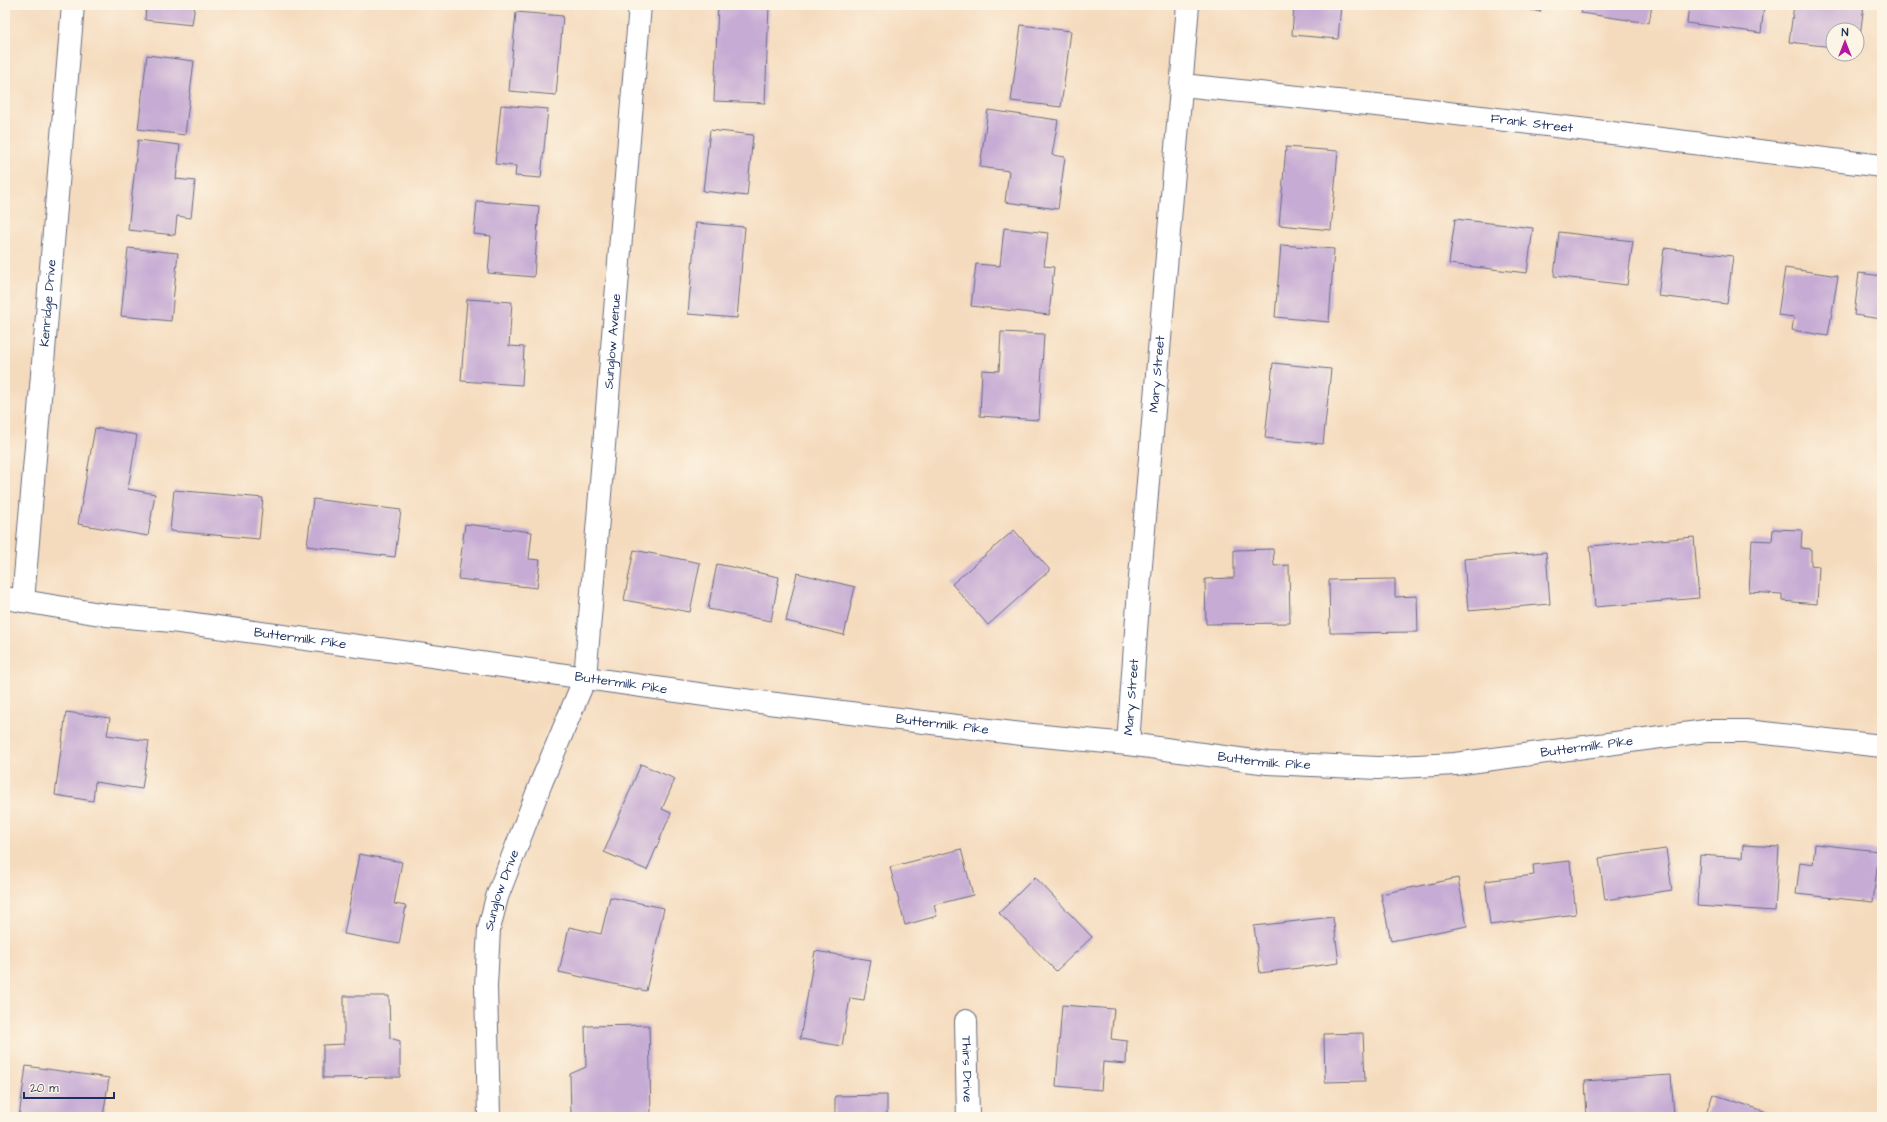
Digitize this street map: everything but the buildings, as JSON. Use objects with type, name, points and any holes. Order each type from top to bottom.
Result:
[{"type":"street","name":"Kenridge Drive","points":[[14,600],[73,5]]},
{"type":"street","name":"Sunglow Avenue","points":[[585,678],[640,5]]},
{"type":"street","name":"Mary Street","points":[[1128,744],[1139,589],[1188,5]]},
{"type":"street","name":"Frank Street","points":[[1182,85],[1415,109],[1882,166]]},
{"type":"street","name":"Buttermilk Pike","points":[[14,600],[106,615],[172,621],[766,703],[1022,734],[1128,744],[1268,763],[1378,768],[1455,764],[1706,731],[1746,731],[1882,746]]},
{"type":"street","name":"Sunglow Drive","points":[[489,1117],[486,986],[489,929],[497,897],[541,783],[585,678]]},
{"type":"street","name":"Thirs Drive","points":[[966,1021],[968,1117]]}]
